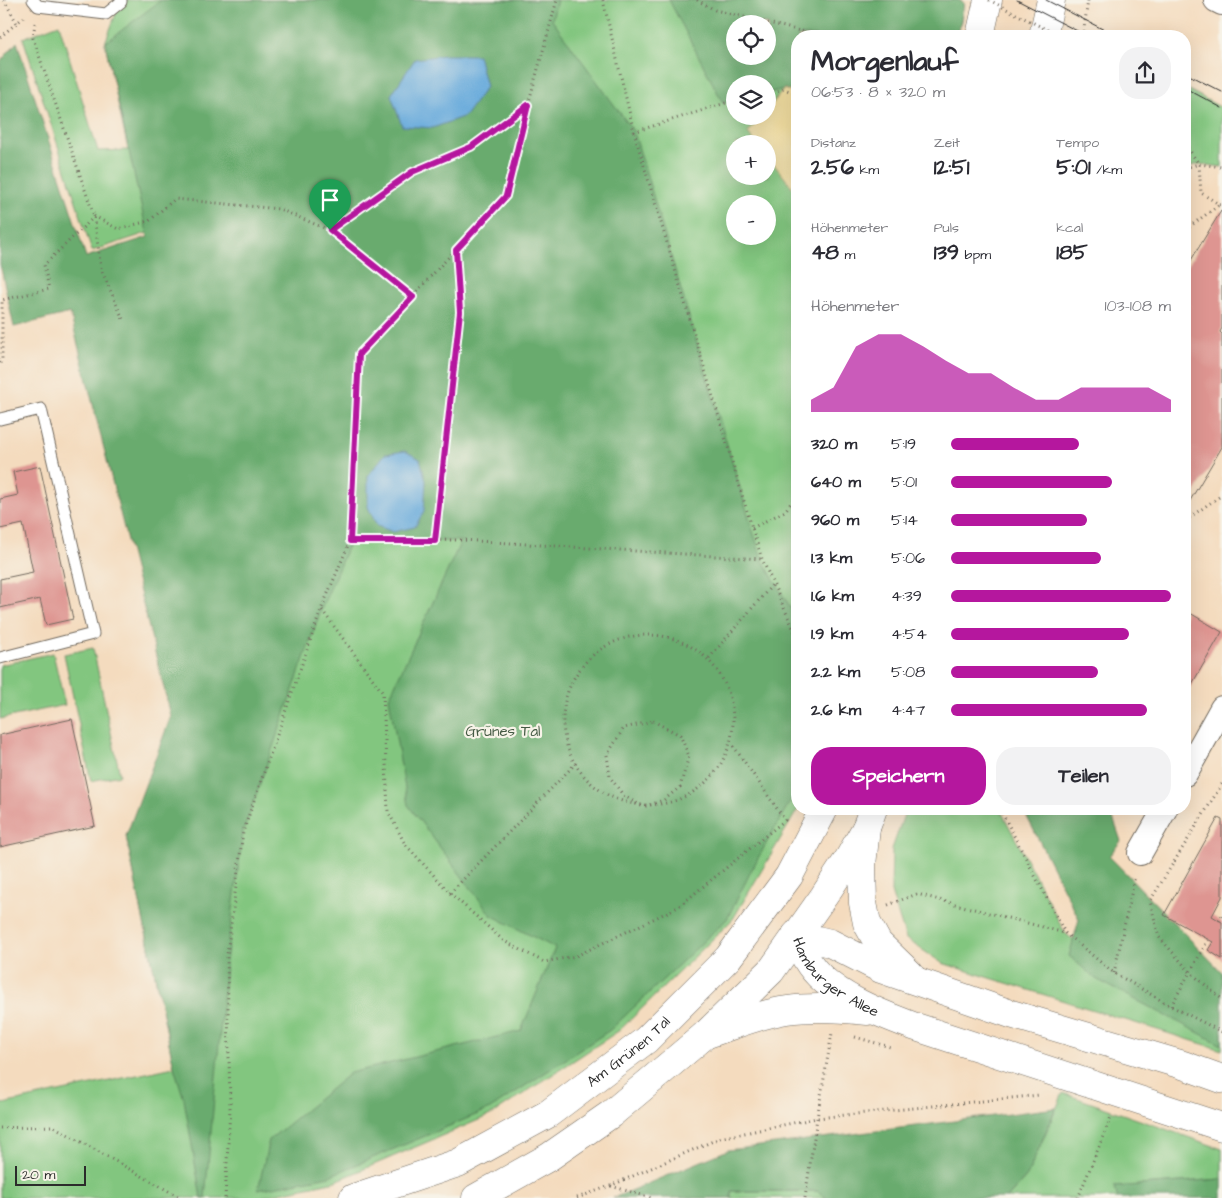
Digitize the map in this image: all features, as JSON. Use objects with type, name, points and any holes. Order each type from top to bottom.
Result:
[{"type":"main road","points":[[981,30],[988,0]]},
{"type":"main road","points":[[1044,30],[1051,0]]},
{"type":"main road","name":"Am Grünen Tal","points":[[354,1198],[458,1163],[548,1114],[646,1040],[728,958],[789,876],[821,815]]},
{"type":"main road","points":[[476,1198],[549,1157],[611,1114],[706,1035],[771,971],[824,896],[870,818]]},
{"type":"main road","points":[[870,818],[862,865],[863,903],[867,923],[878,943],[917,980]]},
{"type":"main road","points":[[789,876],[790,912],[796,935]]},
{"type":"main road","points":[[728,958],[763,943],[796,935]]},
{"type":"main road","name":"Hamburger Allee","points":[[796,935],[830,943],[881,969],[1011,1014],[1183,1065],[1222,1079]]},
{"type":"main road","name":"Hamburger Allee","points":[[796,935],[807,961],[828,984],[873,1012],[1222,1127]]},
{"type":"main road","points":[[706,1035],[755,1018],[786,1010],[843,1008],[873,1012]]},
{"type":"street","points":[[1216,0],[1222,4]]},
{"type":"street","points":[[1191,763],[1222,708]]},
{"type":"street","points":[[1140,853],[1162,815]]},
{"type":"lane","points":[[36,3],[106,14],[121,0]]},
{"type":"lane","points":[[0,419],[41,409],[93,634],[0,658]]},
{"type":"path","points":[[4,0],[17,23]]},
{"type":"path","points":[[225,1198],[230,1108],[227,955],[243,832],[321,610],[350,541],[359,354],[506,196],[528,105],[557,0]]},
{"type":"path","points":[[603,0],[634,132],[752,528],[762,559],[791,624]]},
{"type":"path","points":[[697,0],[715,10],[797,30]]},
{"type":"path","points":[[988,0],[1047,30]]},
{"type":"path","points":[[1084,30],[1088,0]]},
{"type":"path","points":[[0,37],[36,3]]},
{"type":"path","points":[[36,3],[33,38],[94,216],[101,269],[123,319]]},
{"type":"path","points":[[776,90],[784,88],[791,91]]},
{"type":"path","points":[[634,132],[726,103]]},
{"type":"path","points":[[330,230],[412,172],[471,147],[528,105]]},
{"type":"path","points":[[1191,153],[1198,164],[1201,193],[1221,205],[1191,226]]},
{"type":"path","points":[[1191,166],[1198,164],[1222,167]]},
{"type":"path","points":[[94,216],[118,229],[149,221],[175,199],[279,209],[330,230],[413,297]]},
{"type":"path","points":[[0,363],[2,360],[2,300],[49,289],[44,265],[94,216]]},
{"type":"path","points":[[435,541],[460,312],[456,250]]},
{"type":"path","points":[[1191,516],[1222,495]]},
{"type":"path","points":[[752,528],[785,510],[791,503]]},
{"type":"path","points":[[350,541],[471,541],[762,559]]},
{"type":"path","points":[[709,658],[773,584]]},
{"type":"path","points":[[321,610],[383,692],[388,811],[405,844],[450,893],[504,941],[544,962],[576,956],[678,907],[785,820],[732,744],[731,693],[709,658],[678,639],[650,634],[604,646],[572,677],[561,724],[584,779],[619,803],[664,806],[704,787],[732,744]]},
{"type":"path","points":[[652,721],[680,735],[689,756],[680,788],[664,800],[643,806],[623,795],[610,777],[607,755],[624,728],[652,721]]},
{"type":"path","points":[[450,893],[577,762]]},
{"type":"path","points":[[1222,784],[1150,901],[1159,937],[1190,972],[1222,999]]},
{"type":"path","points":[[1003,815],[1065,933],[1114,973],[1171,1006],[1222,1032]]},
{"type":"path","points":[[1114,973],[1140,853]]},
{"type":"path","points":[[888,912],[885,906],[917,894],[1065,933]]},
{"type":"path","points":[[1219,921],[1222,915]]},
{"type":"path","points":[[1171,1006],[1208,940]]},
{"type":"path","points":[[577,1198],[610,1186],[720,1138],[817,1118],[1043,1095]]},
{"type":"path","points":[[1078,1198],[1113,1110]]},
{"type":"path","points":[[805,1198],[817,1118]]},
{"type":"path","points":[[0,1128],[53,1126],[181,1198]]},
{"type":"path","points":[[610,1186],[652,1198]]},
{"type":"green space","name":"Grünes Tal","points":[[121,0],[958,0],[964,3],[959,30],[791,30],[791,815],[794,815],[733,919],[620,1030],[493,1114],[336,1181],[257,1198],[0,1198],[0,1101],[3,1104],[174,1067],[126,836],[221,650],[147,233],[92,251],[23,38],[59,24],[98,151],[128,150],[105,43]]},
{"type":"green space","name":"Grünes Tal","points":[[161,0],[557,0],[552,20],[634,132],[762,559],[791,609],[791,800],[752,869],[727,919],[610,1030],[490,1109],[329,1176],[258,1190],[269,1140],[350,1073],[521,1031],[555,948],[491,915],[408,805],[389,698],[461,541],[350,541],[321,610],[243,832],[227,955],[205,1198],[201,1198],[184,1099],[174,1067],[126,836],[171,716],[70,313],[14,327],[0,264],[0,62],[17,42],[86,257],[148,237],[105,43]]},
{"type":"green space","points":[[669,0],[958,0],[964,3],[959,30],[791,30],[791,92],[784,89],[776,91],[776,75],[726,75],[726,102],[723,103]]},
{"type":"green space","points":[[1191,91],[1222,108],[1222,167],[1199,164],[1191,166]]},
{"type":"green space","points":[[93,648],[120,775],[91,781],[64,654]]},
{"type":"green space","points":[[53,653],[65,705],[0,719],[0,665]]},
{"type":"green space","points":[[904,815],[1003,815],[1065,933],[1114,973],[1222,1032],[1222,1050],[942,963],[906,939],[891,892],[892,849]]},
{"type":"green space","points":[[1026,815],[1112,815],[1121,841],[1109,856],[1222,972],[1222,1045],[1096,979],[1069,956],[1079,919]]},
{"type":"green space","points":[[1063,1093],[1222,1149],[1222,1179],[1114,1187],[1118,1198],[1007,1198],[1027,1176]]},
{"type":"green space","points":[[1056,1108],[1027,1176],[1007,1198],[827,1198],[817,1191],[731,1191],[731,1198],[613,1198],[728,1150]]},
{"type":"green space","points":[[1222,1179],[1222,1198],[1118,1198],[1114,1187]]},
{"type":"green space","points":[[731,1191],[818,1191],[827,1198],[731,1198]]},
{"type":"sand","points":[[784,89],[791,92],[791,186],[776,167],[776,135],[750,135],[748,133],[755,125],[776,125],[776,99]]},
{"type":"water","points":[[444,55],[478,55],[486,87],[465,116],[433,128],[402,126],[391,95],[415,59]]},
{"type":"water","points":[[405,451],[420,459],[426,481],[424,511],[415,527],[393,532],[377,526],[368,507],[368,476],[385,454]]},
{"type":"building","points":[[1222,211],[1222,328],[1220,332],[1222,334],[1222,447],[1191,499],[1191,260]]},
{"type":"building","points":[[40,466],[73,619],[46,625],[40,599],[0,608],[0,579],[33,572],[23,524],[0,529],[0,499],[18,495],[13,472]]},
{"type":"building","points":[[1191,614],[1222,632],[1191,686]]},
{"type":"building","points":[[72,719],[95,826],[0,847],[0,735]]},
{"type":"building","points":[[1218,818],[1222,820],[1222,897],[1212,916],[1222,922],[1222,959],[1208,950],[1213,942],[1164,915]]},
{"type":"tram line","points":[[1017,0],[1075,30]]},
{"type":"tram line","points":[[1046,0],[1104,30]]},
{"type":"tram line","points":[[1191,76],[1222,92]]},
{"type":"tram line","points":[[1191,91],[1222,108]]},
{"type":"route","points":[[528,105],[506,196],[456,250],[460,312],[435,541],[350,541],[359,354],[413,297],[330,230],[412,172],[471,147],[528,105]]}]
